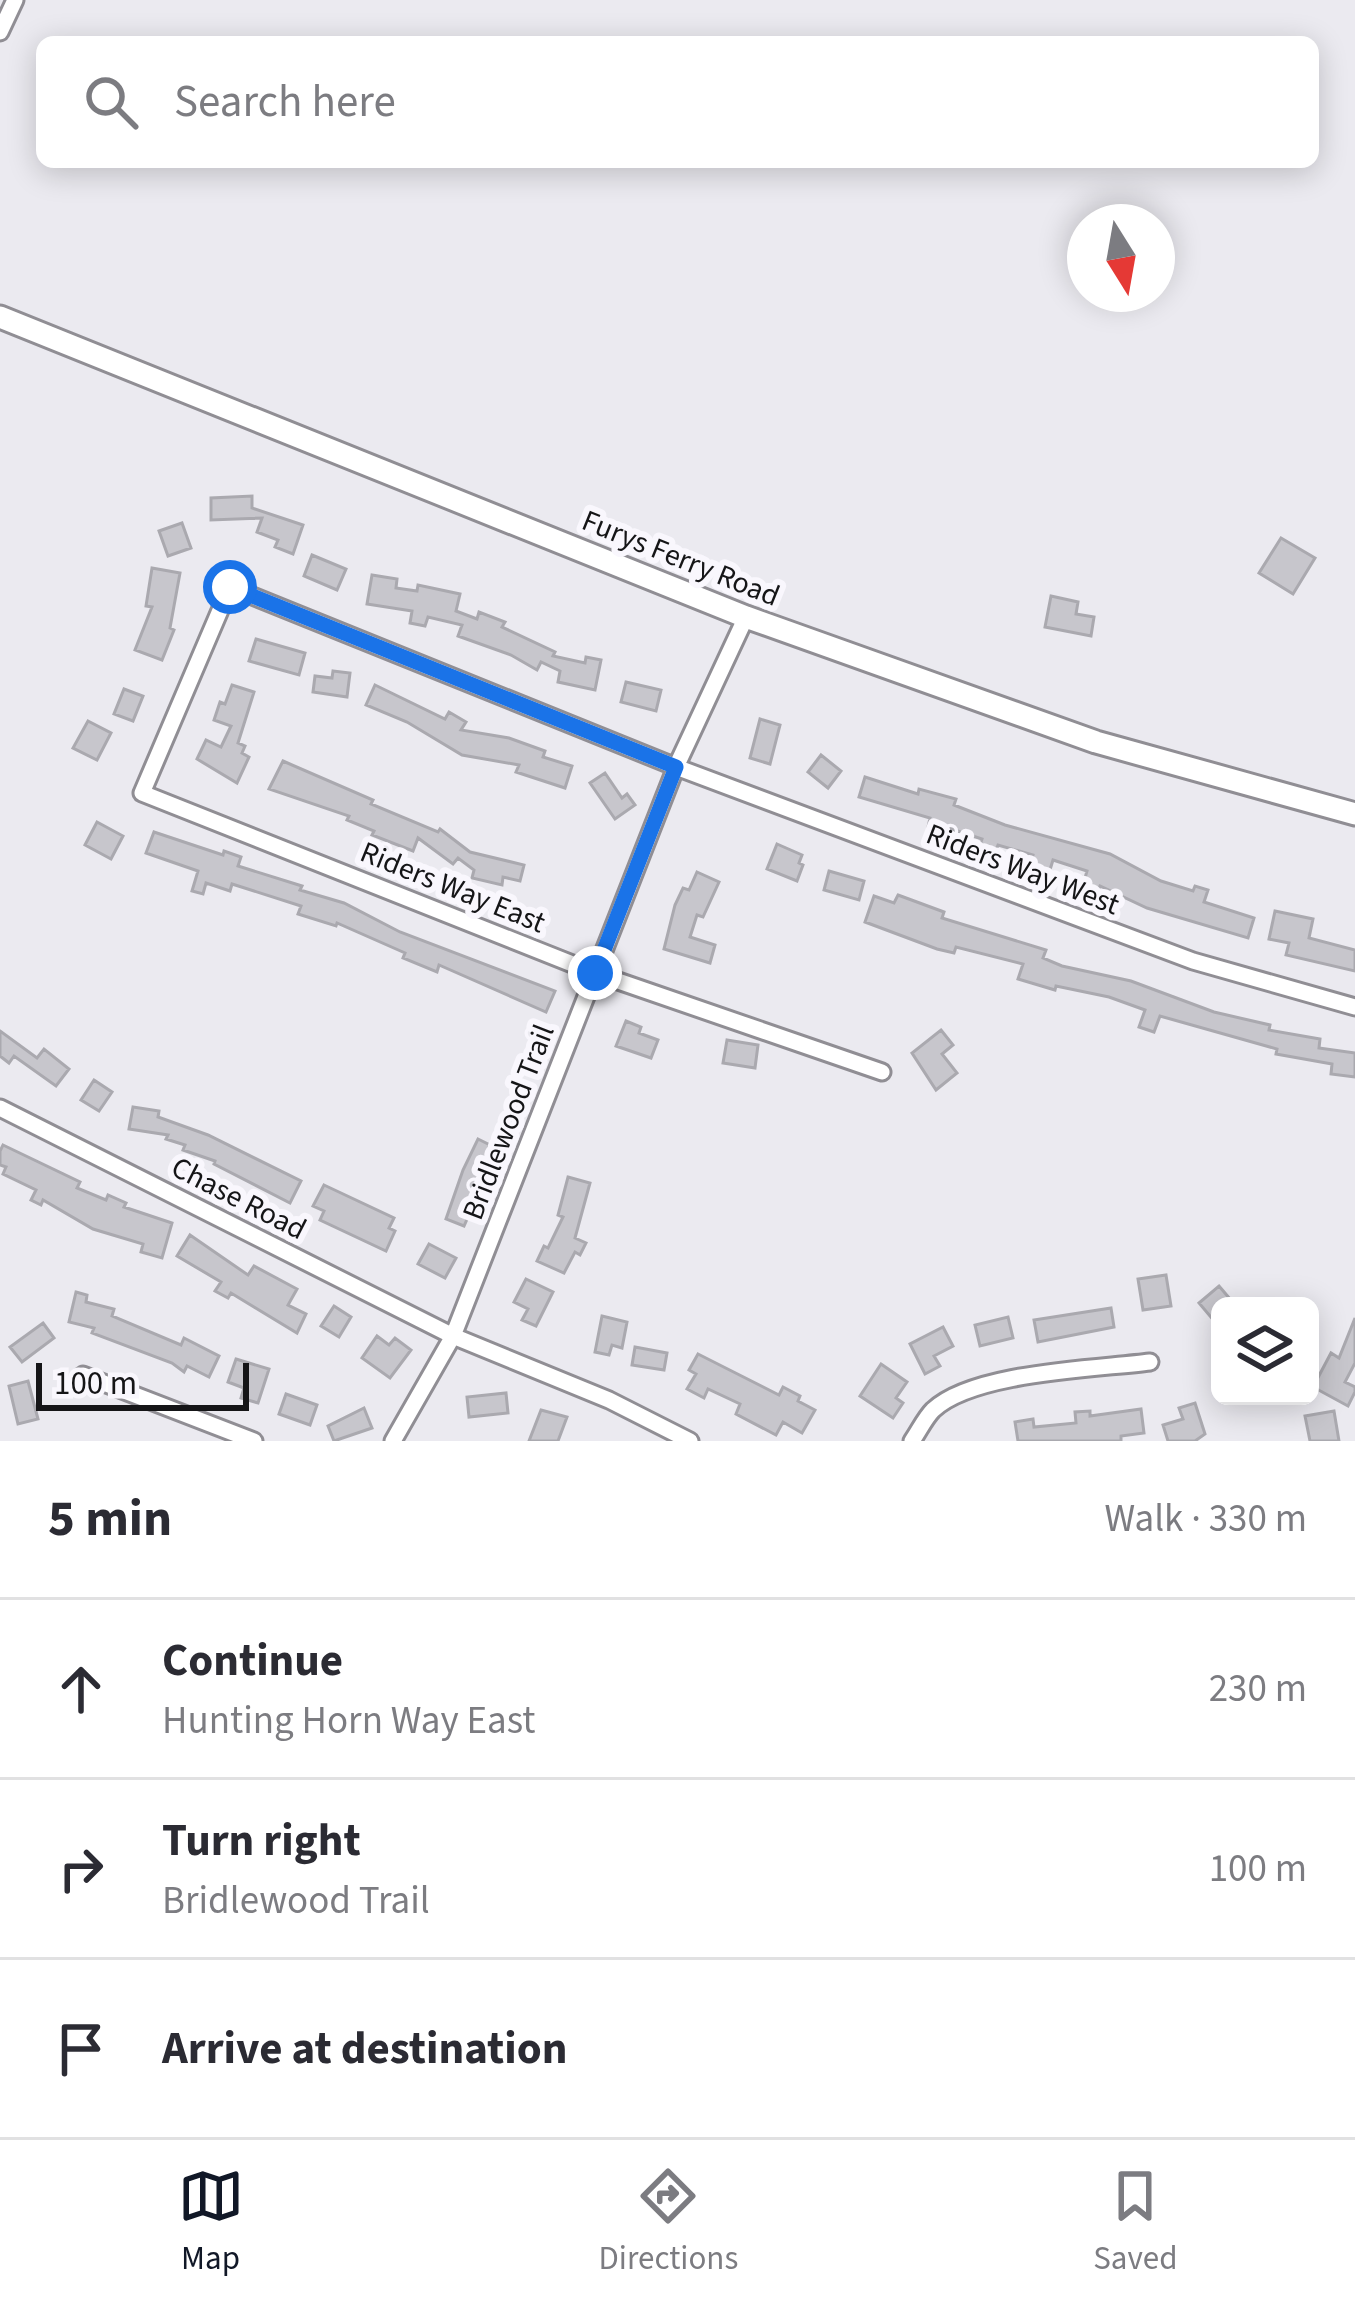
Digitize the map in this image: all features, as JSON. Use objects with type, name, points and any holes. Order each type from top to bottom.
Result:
[{"type":"main road","name":"Furys Ferry Road","points":[[0,317],[746,617],[1096,742],[1355,814]]},
{"type":"street","points":[[0,32],[15,0]]},
{"type":"street","name":"Riders Way West","points":[[142,794],[230,587],[676,767],[1193,961],[1355,1007]]},
{"type":"street","name":"Bridlewood Trail","points":[[393,1441],[453,1336],[676,767],[746,617]]},
{"type":"street","name":"Riders Way East","points":[[142,794],[595,973],[882,1072]]},
{"type":"street","name":"Chase Road","points":[[0,1108],[453,1336],[609,1400],[690,1441]]},
{"type":"street","points":[[913,1441],[933,1410],[961,1392],[990,1382],[1150,1362]]},
{"type":"street","points":[[83,1376],[254,1441]]},
{"type":"building","points":[[252,496],[252,508],[303,525],[293,554],[275,547],[278,540],[257,532],[262,518],[211,520],[211,498]]},
{"type":"building","points":[[182,523],[191,548],[168,556],[159,531]]},
{"type":"building","points":[[1281,538],[1315,558],[1293,594],[1259,573]]},
{"type":"building","points":[[312,555],[346,569],[337,590],[304,576]]},
{"type":"building","points":[[152,568],[180,573],[170,628],[174,630],[162,660],[135,650],[152,607],[146,606]]},
{"type":"building","points":[[372,575],[397,579],[396,588],[417,591],[418,585],[460,594],[456,611],[477,619],[479,612],[505,622],[502,627],[555,652],[553,656],[585,663],[586,657],[601,660],[595,690],[558,682],[560,671],[541,662],[537,670],[458,636],[462,625],[428,617],[425,626],[410,623],[412,611],[367,604]]},
{"type":"building","points":[[1051,596],[1078,602],[1076,614],[1094,617],[1091,636],[1045,627]]},
{"type":"building","points":[[256,639],[305,653],[299,675],[249,661]]},
{"type":"building","points":[[333,671],[350,673],[347,697],[313,692],[315,676],[332,678]]},
{"type":"building","points":[[626,682],[661,690],[656,711],[621,702]]},
{"type":"building","points":[[232,685],[254,692],[238,743],[245,746],[242,753],[249,757],[237,783],[197,759],[206,740],[221,747],[231,726],[214,720]]},
{"type":"building","points":[[375,685],[445,719],[449,712],[466,722],[461,730],[509,738],[545,751],[543,757],[572,766],[565,788],[516,772],[519,765],[462,755],[407,722],[366,705]]},
{"type":"building","points":[[124,689],[143,696],[133,721],[114,714]]},
{"type":"building","points":[[760,719],[780,725],[770,764],[750,758]]},
{"type":"building","points":[[88,721],[111,733],[97,760],[73,748]]},
{"type":"building","points":[[821,755],[841,771],[828,788],[808,772]]},
{"type":"building","points":[[283,761],[373,800],[371,804],[440,829],[470,852],[524,865],[520,881],[503,877],[502,885],[472,878],[474,870],[458,858],[453,864],[418,838],[413,851],[372,835],[374,831],[347,820],[349,816],[269,789]]},
{"type":"building","points":[[605,773],[622,798],[627,794],[635,805],[615,819],[590,783]]},
{"type":"building","points":[[865,777],[918,794],[919,789],[956,799],[954,805],[1005,825],[1110,854],[1161,881],[1193,891],[1195,886],[1208,890],[1204,902],[1254,918],[1248,938],[1147,908],[1100,886],[1098,890],[1083,885],[1087,871],[1053,860],[1049,873],[1030,867],[1033,855],[998,845],[995,853],[979,848],[982,839],[928,827],[930,818],[859,797]]},
{"type":"building","points":[[97,822],[123,836],[111,859],[85,845]]},
{"type":"building","points":[[154,832],[241,857],[238,866],[302,886],[300,890],[344,903],[400,932],[555,991],[546,1012],[439,965],[437,972],[403,958],[405,953],[337,923],[298,914],[301,906],[232,884],[230,891],[206,883],[203,894],[192,891],[198,871],[146,853]]},
{"type":"building","points":[[777,844],[802,855],[797,881],[767,869]]},
{"type":"building","points":[[829,871],[864,881],[859,900],[824,890]]},
{"type":"building","points":[[697,872],[719,882],[703,917],[697,915],[690,937],[715,945],[710,963],[664,949],[675,905]]},
{"type":"building","points":[[898,895],[944,912],[942,918],[1046,950],[1043,958],[1062,966],[1131,981],[1214,1012],[1270,1025],[1269,1030],[1320,1039],[1319,1048],[1355,1053],[1355,1077],[1331,1074],[1332,1064],[1276,1054],[1277,1049],[1160,1016],[1154,1032],[1139,1027],[1145,1010],[1109,997],[1056,986],[1055,990],[1018,979],[1023,964],[956,947],[954,953],[937,949],[865,922],[874,896],[894,903]]},
{"type":"building","points":[[1275,911],[1313,919],[1309,938],[1355,950],[1355,971],[1286,955],[1289,943],[1269,939]]},
{"type":"building","points":[[626,1021],[641,1027],[639,1033],[658,1040],[651,1058],[616,1046]]},
{"type":"building","points":[[941,1030],[953,1045],[942,1054],[957,1073],[936,1090],[912,1053]]},
{"type":"building","points":[[0,1031],[37,1058],[44,1049],[69,1069],[56,1086],[14,1056],[9,1063],[0,1056]]},
{"type":"building","points":[[727,1040],[758,1045],[755,1068],[723,1063]]},
{"type":"building","points":[[94,1080],[112,1092],[99,1111],[81,1100]]},
{"type":"building","points":[[133,1107],[159,1111],[158,1117],[208,1135],[301,1181],[290,1203],[215,1161],[183,1150],[185,1145],[166,1139],[168,1135],[129,1129]]},
{"type":"building","points":[[478,1139],[498,1149],[464,1226],[446,1219]]},
{"type":"building","points":[[3,1145],[80,1182],[77,1188],[106,1200],[108,1195],[126,1203],[124,1207],[172,1223],[162,1258],[141,1252],[143,1244],[93,1229],[43,1200],[41,1205],[31,1200],[36,1190],[3,1174]]},
{"type":"building","points":[[568,1177],[590,1183],[575,1238],[586,1243],[564,1273],[537,1261],[563,1217],[558,1215]]},
{"type":"building","points":[[324,1185],[394,1218],[389,1228],[395,1231],[386,1251],[320,1220],[324,1211],[313,1206]]},
{"type":"building","points":[[190,1235],[248,1275],[254,1266],[297,1289],[288,1305],[306,1314],[297,1333],[231,1293],[228,1298],[215,1291],[221,1282],[177,1256]]},
{"type":"building","points":[[429,1244],[456,1258],[445,1278],[418,1264]]},
{"type":"building","points":[[1166,1275],[1171,1306],[1143,1310],[1138,1279]]},
{"type":"building","points":[[526,1279],[553,1292],[536,1326],[522,1320],[528,1309],[514,1302]]},
{"type":"building","points":[[1219,1286],[1228,1297],[1211,1297],[1211,1317],[1199,1303]]},
{"type":"building","points":[[76,1292],[87,1295],[86,1302],[114,1309],[112,1316],[181,1345],[184,1338],[219,1356],[209,1377],[187,1366],[184,1372],[172,1363],[92,1333],[94,1328],[69,1322]]},
{"type":"building","points":[[334,1306],[351,1317],[339,1337],[321,1326]]},
{"type":"building","points":[[1111,1308],[1114,1327],[1038,1342],[1034,1320]]},
{"type":"building","points":[[602,1316],[627,1322],[622,1348],[612,1345],[609,1355],[595,1352]]},
{"type":"building","points":[[1008,1317],[1013,1338],[980,1346],[975,1325]]},
{"type":"building","points":[[1355,1318],[1355,1363],[1345,1382],[1355,1392],[1348,1406],[1319,1390],[1319,1376],[1331,1353],[1339,1358]]},
{"type":"building","points":[[43,1323],[54,1338],[22,1362],[10,1347]]},
{"type":"building","points":[[943,1327],[953,1346],[934,1356],[940,1366],[925,1374],[910,1344]]},
{"type":"building","points":[[377,1336],[389,1345],[395,1338],[411,1350],[390,1378],[362,1358]]},
{"type":"building","points":[[635,1347],[667,1353],[664,1370],[632,1365]]},
{"type":"building","points":[[698,1354],[779,1395],[783,1387],[800,1396],[798,1401],[815,1410],[802,1433],[783,1422],[776,1435],[736,1414],[740,1404],[708,1389],[704,1398],[687,1389],[696,1374],[689,1370]]},
{"type":"building","points":[[236,1359],[269,1369],[258,1403],[241,1398],[244,1388],[228,1382]]},
{"type":"building","points":[[881,1364],[907,1382],[896,1398],[903,1403],[893,1418],[860,1396]]},
{"type":"building","points":[[28,1381],[38,1419],[18,1424],[9,1386]]},
{"type":"building","points":[[506,1393],[508,1413],[469,1417],[467,1397]]},
{"type":"building","points":[[286,1394],[317,1405],[310,1425],[279,1414]]},
{"type":"building","points":[[1195,1403],[1205,1434],[1195,1441],[1168,1441],[1163,1425],[1183,1419],[1179,1408]]},
{"type":"building","points":[[364,1408],[372,1428],[334,1441],[328,1426]]},
{"type":"building","points":[[1141,1409],[1144,1433],[1121,1436],[1121,1441],[1018,1441],[1015,1422],[1033,1419],[1034,1427],[1076,1423],[1075,1412],[1090,1411],[1090,1416]]},
{"type":"building","points":[[541,1410],[567,1417],[558,1441],[529,1441]]},
{"type":"building","points":[[1334,1411],[1339,1441],[1310,1441],[1305,1416]]},
{"type":"route","points":[[230,587],[676,767],[595,973]]}]
